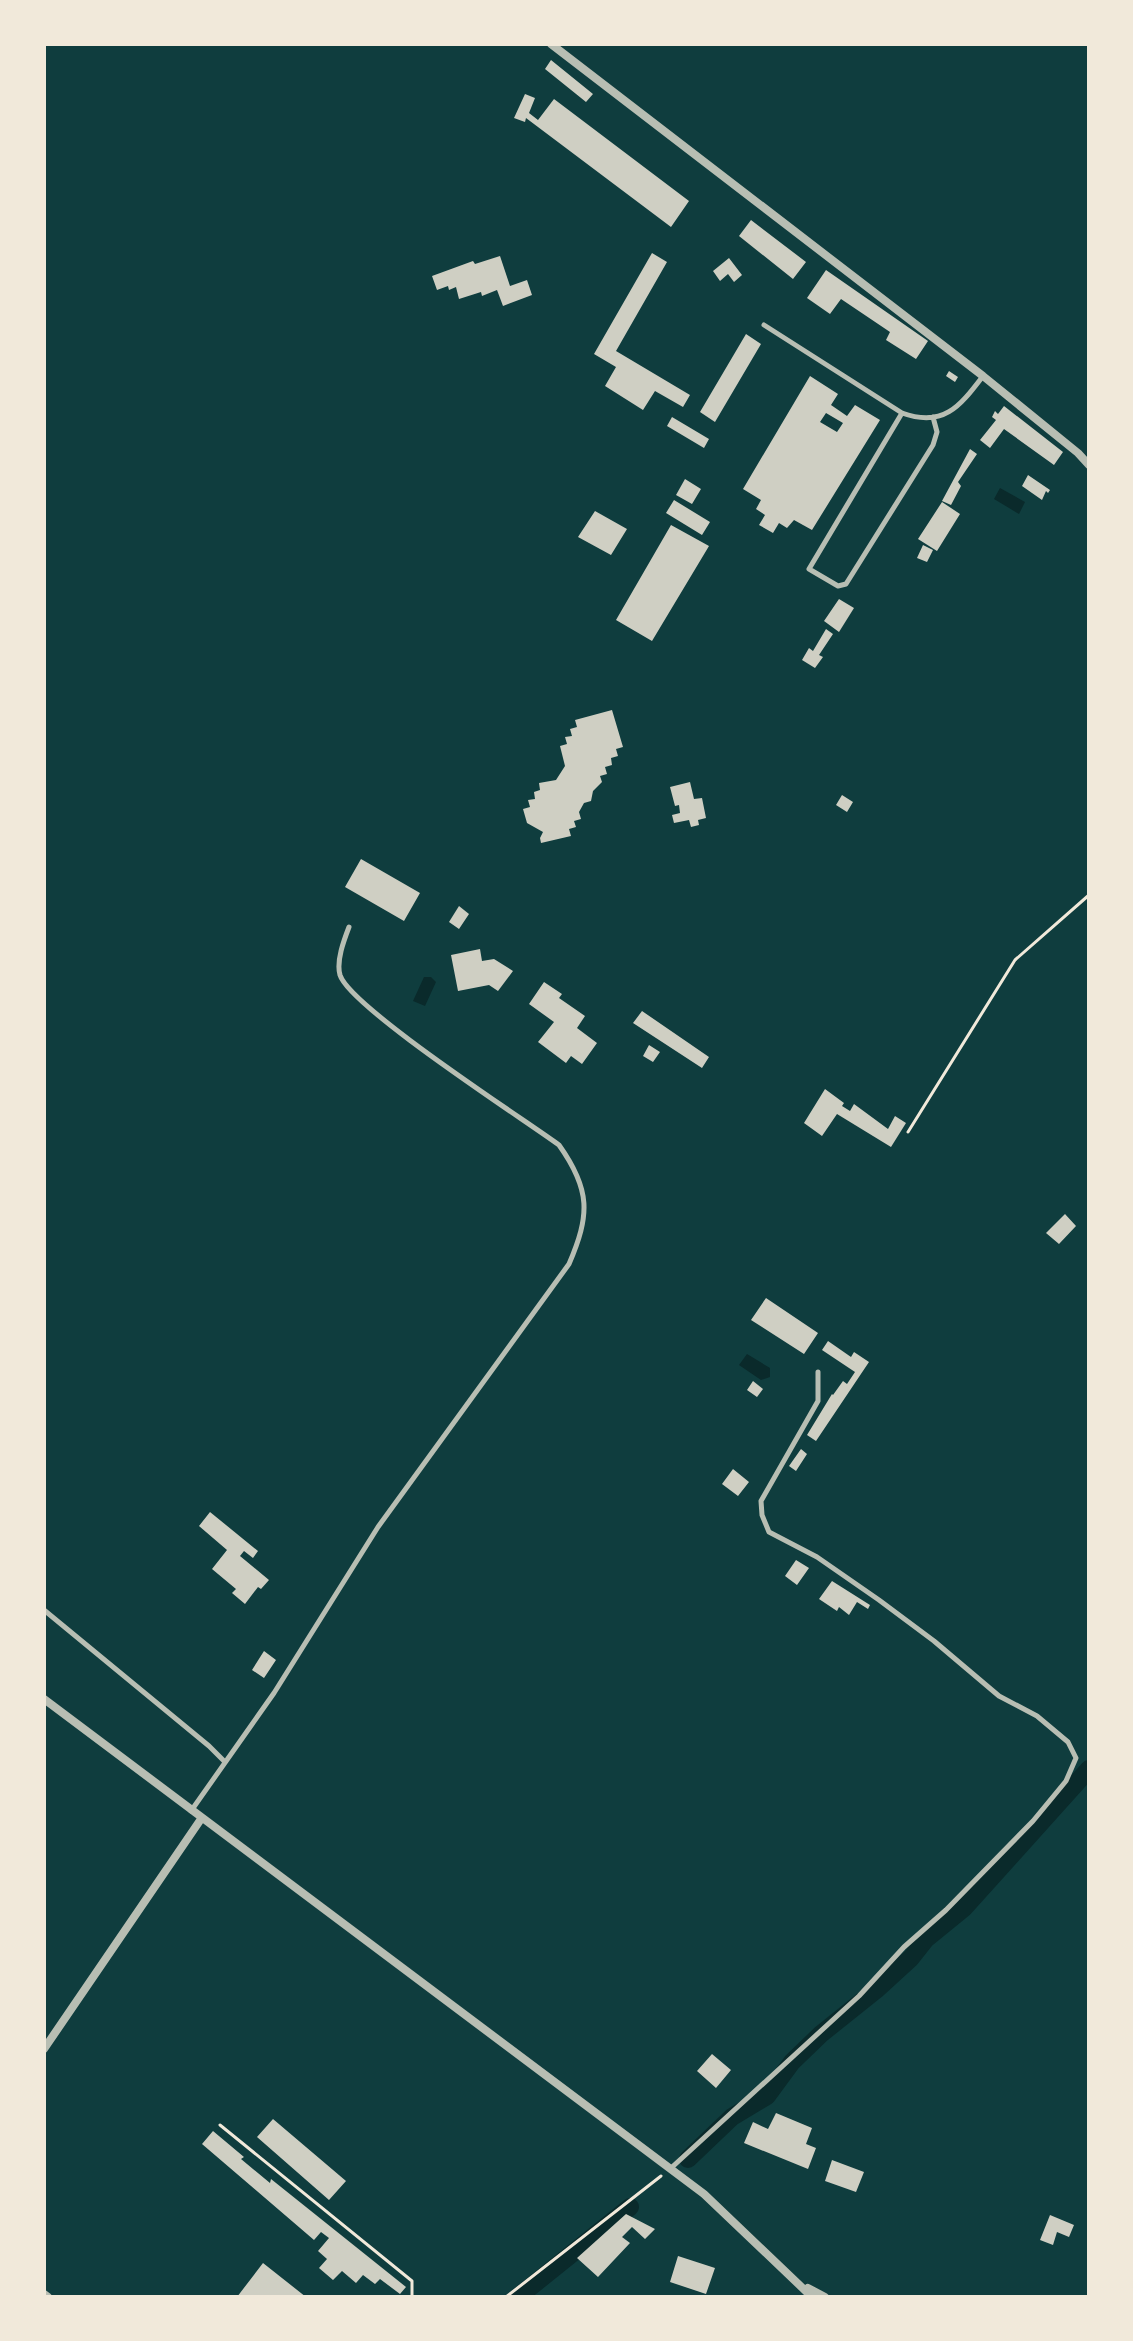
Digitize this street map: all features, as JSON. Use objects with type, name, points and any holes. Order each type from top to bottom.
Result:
[{"type":"street","points":[[551,44],[983,376],[1089,465]]},
{"type":"street","points":[[44,1699],[704,2194],[812,2297]]},
{"type":"street","points":[[44,2049],[201,1819]]},
{"type":"street","points":[[800,2284],[825,2297]]},
{"type":"lane","points":[[764,325],[911,417],[933,417],[955,410],[983,376]]},
{"type":"lane","points":[[902,413],[809,569],[838,586],[846,584],[933,445],[937,432],[933,417]]},
{"type":"lane","points":[[191,1811],[274,1693],[378,1527],[569,1264],[583,1232],[585,1199],[574,1166],[559,1145],[375,1014],[345,985],[339,972],[349,927]]},
{"type":"lane","points":[[670,2169],[859,1996],[904,1947],[946,1910],[1033,1821],[1066,1781],[1076,1758],[1068,1742],[1037,1716],[999,1696],[934,1641],[817,1557],[769,1532],[762,1515],[761,1501],[818,1401],[818,1372]]},
{"type":"lane","points":[[44,1610],[225,1762]]},
{"type":"path","points":[[908,1132],[1015,960],[1089,895]]},
{"type":"path","points":[[220,2125],[412,2281],[412,2297]]},
{"type":"path","points":[[506,2297],[670,2169]]},
{"type":"water","points":[[1000,488],[1025,502],[1019,514],[994,499]]},
{"type":"water","points":[[424,977],[431,977],[436,982],[425,1006],[413,1001]]},
{"type":"water","points":[[747,1354],[770,1368],[770,1377],[761,1380],[739,1365]]},
{"type":"building","points":[[551,60],[593,94],[586,102],[545,69]]},
{"type":"building","points":[[525,94],[535,98],[529,113],[538,120],[554,99],[689,201],[671,227],[526,118],[525,122],[514,118]]},
{"type":"building","points":[[751,220],[806,262],[793,279],[739,236]]},
{"type":"building","points":[[652,253],[667,262],[616,351],[690,395],[683,407],[655,391],[643,410],[605,386],[616,367],[594,354]]},
{"type":"building","points":[[500,256],[510,286],[527,280],[532,295],[503,306],[497,290],[459,299],[456,287],[437,290],[432,276],[473,261],[475,264]]},
{"type":"building","points":[[729,258],[742,275],[734,282],[728,274],[720,281],[713,271]]},
{"type":"building","points":[[826,270],[928,341],[916,359],[886,340],[890,332],[841,299],[830,314],[807,298]]},
{"type":"building","points":[[746,334],[761,344],[715,422],[700,412]]},
{"type":"building","points":[[949,371],[958,377],[955,382],[946,376]]},
{"type":"building","points":[[810,376],[838,394],[831,405],[847,416],[855,405],[880,420],[812,530],[794,520],[787,528],[779,523],[773,533],[759,525],[765,515],[756,509],[761,500],[743,489]],"holes":[[[826,413],[843,423],[837,432],[820,422]]]},
{"type":"building","points":[[1004,406],[1063,452],[1054,465],[1004,429],[990,448],[980,440],[996,420],[992,417],[995,411],[998,414]]},
{"type":"building","points":[[672,417],[709,439],[704,448],[667,426]]},
{"type":"building","points":[[970,449],[977,454],[958,482],[961,486],[951,505],[942,501]]},
{"type":"building","points":[[1028,475],[1050,490],[1048,493],[1046,491],[1042,500],[1022,486]]},
{"type":"building","points":[[685,479],[701,489],[692,504],[676,495]]},
{"type":"building","points":[[674,500],[710,522],[702,535],[666,513]]},
{"type":"building","points":[[942,502],[960,514],[937,551],[918,539]]},
{"type":"building","points":[[595,511],[627,529],[611,555],[578,537]]},
{"type":"building","points":[[671,525],[709,546],[652,641],[616,620]]},
{"type":"building","points":[[923,545],[933,550],[927,562],[917,558]]},
{"type":"building","points":[[839,599],[854,608],[839,632],[824,621]]},
{"type":"building","points":[[826,629],[833,634],[819,655],[823,657],[815,668],[802,660],[809,648],[813,651]]},
{"type":"building","points":[[612,710],[623,747],[616,749],[618,756],[611,758],[612,765],[605,767],[607,774],[600,776],[602,782],[593,791],[591,801],[584,803],[579,812],[581,819],[574,821],[576,827],[569,829],[571,836],[541,843],[543,832],[527,823],[523,809],[530,807],[528,800],[535,799],[534,792],[540,790],[539,783],[556,780],[565,766],[560,746],[567,744],[565,737],[572,736],[570,729],[577,727],[575,720]]},
{"type":"building","points":[[690,782],[694,799],[702,798],[706,818],[698,820],[699,825],[691,827],[689,820],[674,823],[672,815],[680,813],[670,787]]},
{"type":"building","points":[[842,795],[853,802],[847,812],[836,805]]},
{"type":"building","points":[[361,859],[420,893],[404,921],[345,887]]},
{"type":"building","points":[[459,906],[469,914],[459,929],[449,922]]},
{"type":"building","points":[[480,949],[482,961],[494,959],[513,971],[498,991],[489,985],[458,991],[451,955]]},
{"type":"building","points":[[544,982],[562,994],[559,998],[585,1016],[577,1028],[597,1043],[582,1064],[571,1056],[566,1063],[538,1042],[554,1022],[529,1004]]},
{"type":"building","points":[[642,1011],[709,1057],[702,1068],[633,1023]]},
{"type":"building","points":[[649,1045],[660,1052],[653,1062],[643,1056]]},
{"type":"building","points":[[825,1089],[844,1103],[842,1106],[850,1111],[854,1104],[888,1129],[895,1116],[906,1123],[891,1147],[837,1114],[822,1136],[804,1123]]},
{"type":"building","points":[[1065,1214],[1076,1226],[1059,1244],[1046,1233]]},
{"type":"building","points":[[766,1298],[818,1333],[804,1354],[751,1320]]},
{"type":"building","points":[[828,1341],[851,1357],[854,1352],[869,1362],[816,1441],[807,1435],[832,1394],[843,1381],[847,1384],[855,1372],[822,1350]]},
{"type":"building","points":[[753,1381],[763,1389],[757,1397],[747,1390]]},
{"type":"building","points":[[801,1449],[807,1454],[796,1471],[789,1466]]},
{"type":"building","points":[[733,1469],[749,1482],[738,1496],[722,1484]]},
{"type":"building","points":[[210,1512],[258,1551],[253,1558],[244,1551],[240,1556],[269,1580],[261,1589],[258,1587],[245,1604],[232,1593],[236,1589],[212,1569],[227,1550],[199,1526]]},
{"type":"building","points":[[796,1560],[809,1568],[797,1585],[785,1576]]},
{"type":"building","points":[[832,1581],[870,1605],[868,1609],[857,1602],[849,1615],[819,1599]]},
{"type":"building","points":[[264,1651],[276,1660],[264,1678],[252,1670]]},
{"type":"building","points":[[712,2054],[731,2070],[716,2088],[697,2071]]},
{"type":"building","points":[[776,2113],[812,2128],[806,2144],[816,2148],[808,2169],[744,2143],[753,2122],[768,2129]]},
{"type":"building","points":[[273,2119],[346,2181],[329,2200],[257,2137]]},
{"type":"building","points":[[213,2131],[270,2183],[271,2179],[406,2287],[400,2294],[380,2279],[375,2284],[363,2275],[356,2283],[342,2271],[333,2280],[319,2268],[327,2259],[318,2251],[329,2238],[321,2232],[314,2240],[202,2144]]},
{"type":"building","points":[[832,2160],[864,2172],[856,2192],[825,2181]]},
{"type":"building","points":[[626,2214],[655,2229],[645,2239],[632,2227],[622,2237],[630,2243],[598,2277],[577,2258]]},
{"type":"building","points":[[1050,2215],[1074,2225],[1069,2237],[1057,2232],[1053,2245],[1040,2240]]},
{"type":"building","points":[[678,2256],[715,2268],[706,2294],[670,2282]]},
{"type":"building","points":[[263,2263],[306,2297],[237,2297]]},
{"type":"waterway","points":[[688,2159],[732,2117],[767,2096],[792,2062],[821,2034],[876,1990],[911,1958],[926,1939],[964,1908],[1089,1769]]},
{"type":"waterway","points":[[518,2297],[630,2207]]}]
